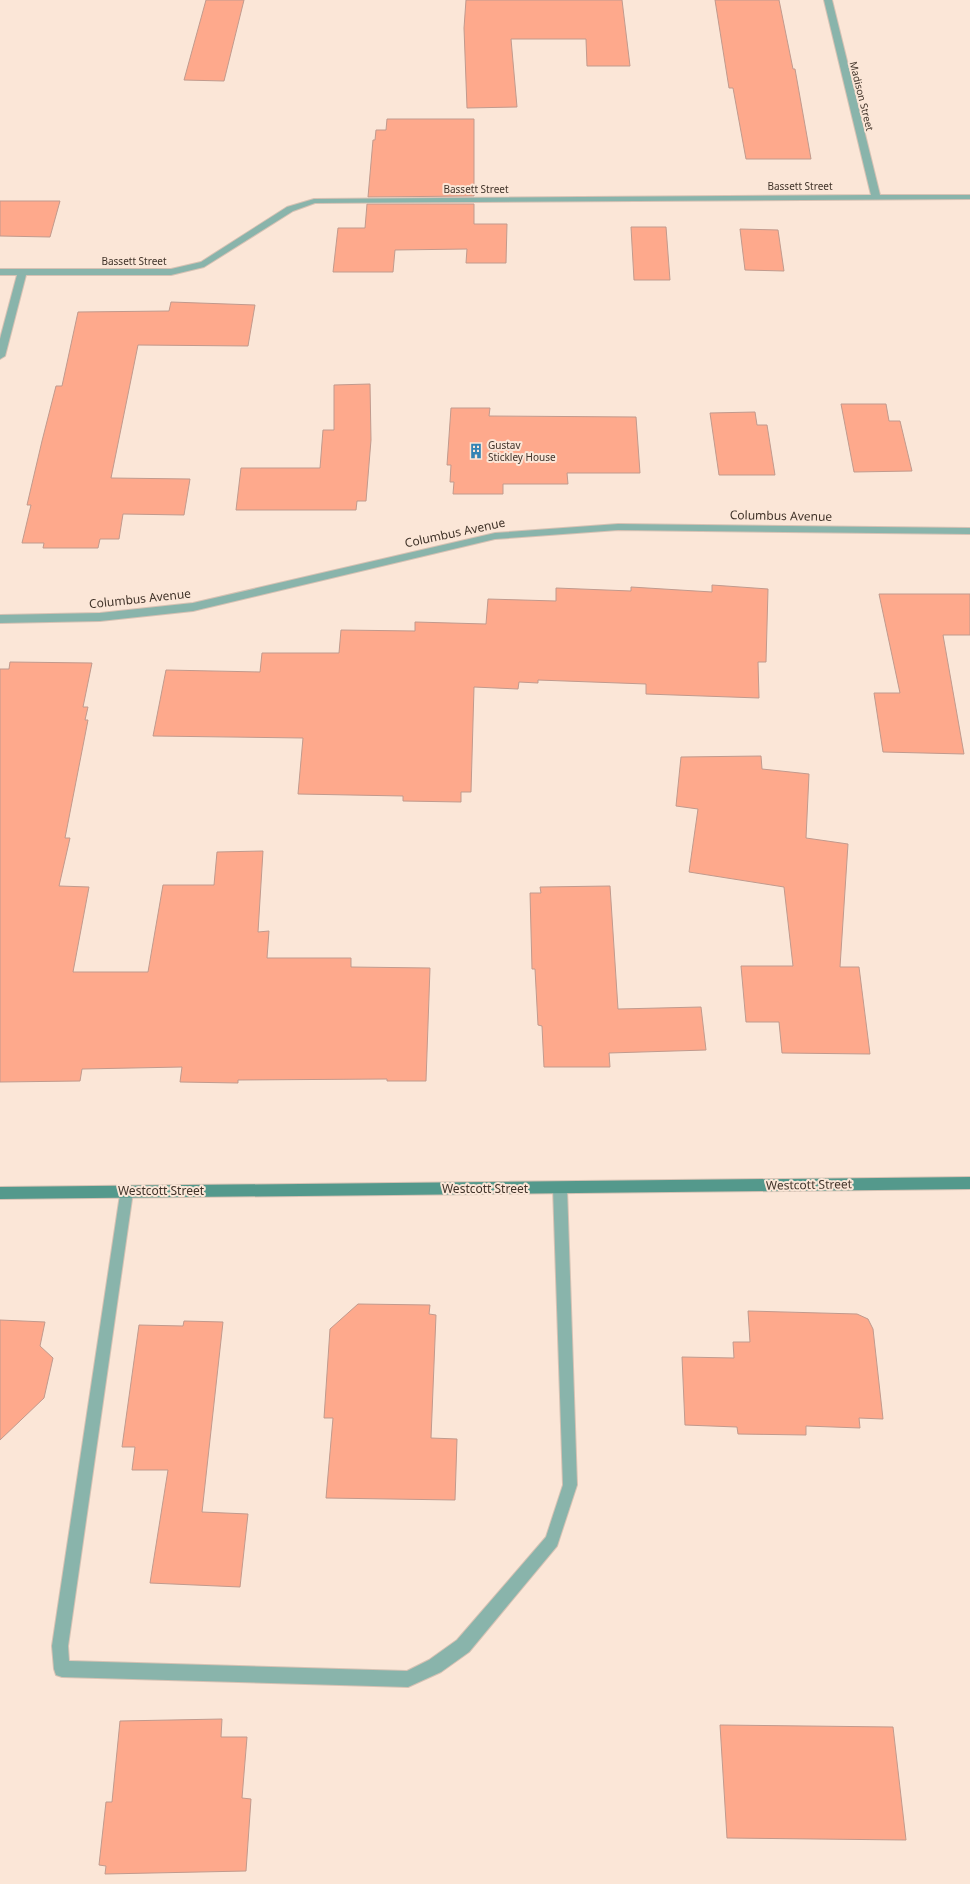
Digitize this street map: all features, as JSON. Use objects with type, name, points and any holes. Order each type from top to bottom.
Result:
[{"type":"street","name":"Madison Street","points":[[828,0],[876,197]]},
{"type":"street","name":"Bassett Street","points":[[0,272],[172,272],[204,264],[290,209],[314,201],[970,197]]},
{"type":"street","points":[[0,356],[22,272]]},
{"type":"street","name":"Columbus Avenue","points":[[0,620],[100,617],[193,607],[495,536],[618,527],[970,531]]},
{"type":"street","name":"Westcott Street","points":[[0,1193],[970,1183]]},
{"type":"street","points":[[126,1192],[60,1646],[62,1669],[408,1679],[435,1666],[463,1646],[542,1553],[552,1541],[570,1485],[560,1188]]},
{"type":"building","points":[[206,0],[244,0],[224,81],[184,80]]},
{"type":"building","points":[[466,0],[622,0],[630,66],[587,66],[586,39],[511,39],[517,107],[467,108],[464,28]]},
{"type":"building","points":[[715,0],[779,0],[793,69],[795,69],[811,159],[746,159],[733,88],[729,88]]},
{"type":"building","points":[[387,119],[474,119],[474,196],[368,197],[373,140],[375,140],[376,130],[386,130]]},
{"type":"building","points":[[0,201],[60,201],[50,237],[0,236]]},
{"type":"building","points":[[367,204],[474,204],[474,224],[507,224],[506,263],[466,263],[467,249],[395,250],[393,272],[333,272],[338,228],[365,228]]},
{"type":"building","points":[[631,227],[666,227],[670,280],[634,280]]},
{"type":"building","points":[[740,229],[778,230],[784,271],[745,270]]},
{"type":"building","points":[[171,302],[255,305],[248,346],[138,345],[111,478],[190,479],[184,515],[123,514],[119,539],[100,539],[98,548],[43,548],[44,543],[22,543],[31,505],[27,505],[42,441],[56,386],[62,386],[78,312],[169,311]]},
{"type":"building","points":[[370,384],[371,440],[366,501],[357,501],[356,510],[236,510],[241,468],[320,468],[323,430],[334,430],[334,385]]},
{"type":"building","points":[[841,404],[886,404],[889,421],[900,421],[912,471],[854,472]]},
{"type":"building","points":[[451,408],[490,408],[489,416],[636,417],[640,473],[567,473],[568,484],[503,484],[503,494],[453,494],[454,482],[450,482],[451,465],[447,465]]},
{"type":"building","points":[[755,412],[757,425],[767,425],[775,475],[719,475],[710,413]]},
{"type":"building","points":[[712,585],[768,589],[766,662],[758,662],[759,698],[646,694],[646,684],[538,680],[538,683],[519,682],[518,689],[474,687],[471,792],[461,792],[461,802],[403,801],[403,796],[298,794],[303,738],[153,736],[166,670],[260,672],[262,653],[339,653],[341,630],[415,631],[415,622],[486,624],[488,599],[556,601],[556,588],[631,591],[631,587],[712,592]]},
{"type":"building","points":[[879,594],[970,594],[970,635],[943,635],[964,754],[883,752],[874,693],[900,693]]},
{"type":"building","points":[[10,662],[92,663],[83,707],[88,707],[85,720],[88,720],[65,838],[70,838],[59,886],[89,887],[73,972],[148,972],[163,885],[214,885],[217,852],[263,851],[258,932],[269,931],[267,958],[351,958],[351,967],[430,968],[426,1081],[387,1081],[387,1079],[238,1080],[238,1083],[180,1082],[182,1067],[82,1069],[80,1081],[0,1082],[0,669],[9,669]]},
{"type":"building","points":[[761,756],[762,769],[809,774],[806,838],[848,844],[840,967],[859,967],[870,1054],[782,1053],[779,1022],[746,1022],[741,966],[793,966],[784,887],[689,872],[698,809],[676,806],[681,757]]},
{"type":"building","points":[[610,886],[618,1009],[701,1007],[706,1050],[609,1053],[610,1067],[544,1067],[542,1026],[538,1025],[535,969],[532,969],[530,893],[541,893],[540,887]]},
{"type":"building","points":[[358,1304],[430,1305],[429,1314],[436,1315],[431,1438],[457,1439],[455,1500],[326,1498],[333,1418],[324,1418],[330,1329]]},
{"type":"building","points":[[748,1311],[857,1314],[868,1319],[873,1329],[883,1419],[859,1418],[860,1428],[806,1426],[806,1435],[738,1434],[737,1427],[685,1425],[682,1357],[734,1358],[733,1342],[750,1342]]},
{"type":"building","points":[[0,1320],[45,1322],[40,1346],[53,1358],[44,1398],[0,1440]]},
{"type":"building","points":[[184,1321],[223,1322],[202,1512],[248,1514],[240,1587],[150,1583],[168,1470],[132,1470],[135,1447],[122,1447],[139,1325],[183,1326]]},
{"type":"building","points":[[222,1719],[221,1737],[247,1737],[242,1798],[251,1799],[246,1871],[105,1874],[106,1866],[99,1865],[106,1802],[112,1802],[120,1721]]},
{"type":"building","points":[[720,1725],[893,1727],[906,1840],[727,1838]]},
{"type":"place","name":"Gustav Stickley House","points":[[476,451]]}]
